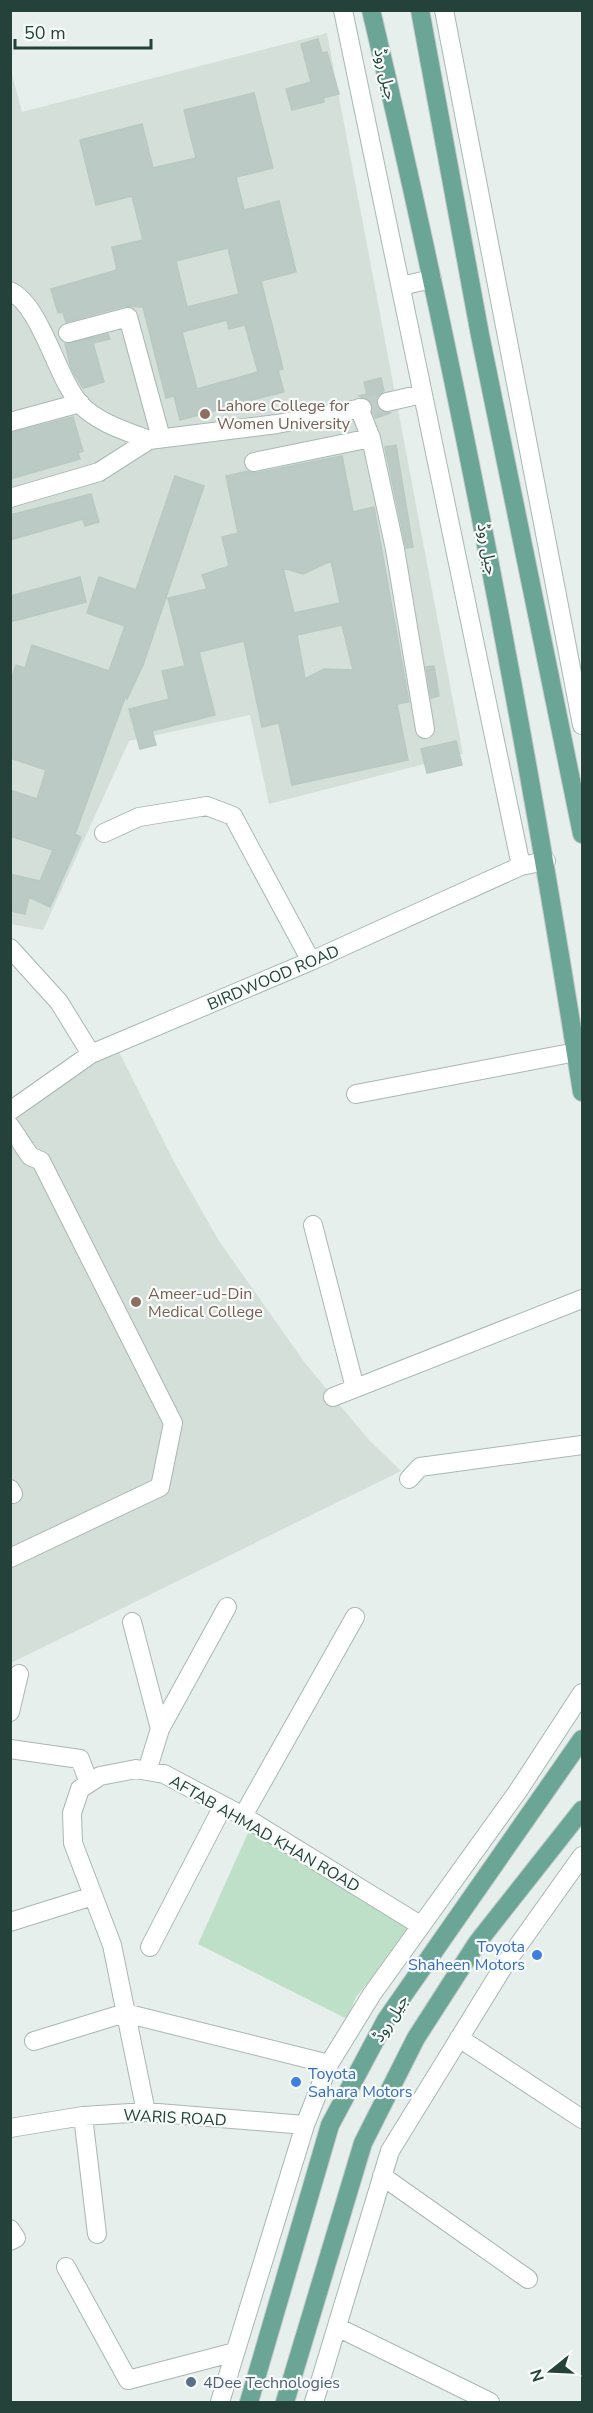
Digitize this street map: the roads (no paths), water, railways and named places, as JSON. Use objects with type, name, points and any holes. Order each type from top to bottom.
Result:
[{"type":"main road","name":"جیل روڈ","points":[[371,10],[477,487],[546,861],[582,1092]]},
{"type":"main road","points":[[420,10],[480,336],[582,834]]},
{"type":"main road","name":"جیل روڈ","points":[[249,2403],[330,2125],[386,2020],[582,1739]]},
{"type":"main road","name":"جیل روڈ","points":[[285,2403],[368,2133],[416,2038],[477,1943],[582,1810]]},
{"type":"street","points":[[343,10],[521,866]]},
{"type":"street","points":[[444,10],[575,643],[582,725]]},
{"type":"street","points":[[401,286],[432,279]]},
{"type":"street","points":[[10,291],[18,294],[32,314],[80,404],[107,423],[155,439]]},
{"type":"street","points":[[68,333],[128,317],[155,439]]},
{"type":"street","points":[[387,402],[423,393]]},
{"type":"street","points":[[10,422],[80,404]]},
{"type":"street","points":[[10,498],[99,472],[155,439],[277,424],[361,408],[371,438],[395,549],[425,729]]},
{"type":"street","points":[[254,462],[371,438]]},
{"type":"street","points":[[105,833],[139,817],[207,806],[233,816],[310,961]]},
{"type":"street","name":"BIRDWOOD ROAD","points":[[10,1111],[91,1054],[310,961],[521,866],[546,861]]},
{"type":"street","points":[[10,948],[59,1002],[91,1054]]},
{"type":"street","points":[[356,1094],[576,1052]]},
{"type":"street","points":[[10,1126],[30,1156],[41,1161],[173,1423],[160,1487],[10,1558]]},
{"type":"street","points":[[313,1225],[355,1388]]},
{"type":"street","points":[[333,1397],[582,1299]]},
{"type":"street","points":[[410,1479],[420,1467],[582,1445]]},
{"type":"street","points":[[147,1771],[160,1729],[226,1607]]},
{"type":"street","points":[[243,1816],[355,1617]]},
{"type":"street","points":[[132,1622],[160,1729]]},
{"type":"street","points":[[10,1712],[19,1674]]},
{"type":"street","points":[[220,2403],[305,2125],[330,2064],[372,1994],[518,1791],[582,1693]]},
{"type":"street","points":[[10,1749],[80,1759],[89,1783],[80,1790],[72,1813],[73,1843],[112,1946],[146,2112]]},
{"type":"street","name":"AFTAB AHMAD KHAN ROAD","points":[[89,1783],[99,1776],[136,1769],[164,1774],[243,1816],[420,1925]]},
{"type":"street","points":[[150,1947],[223,1806]]},
{"type":"street","points":[[314,2403],[390,2151],[505,1964],[582,1856]]},
{"type":"street","points":[[10,1922],[93,1896]]},
{"type":"street","points":[[34,2041],[125,2013],[330,2064]]},
{"type":"street","points":[[459,2038],[582,2119]]},
{"type":"street","name":"WARIS ROAD","points":[[10,2128],[83,2116],[146,2112],[305,2125]]},
{"type":"street","points":[[83,2116],[97,2234]]},
{"type":"street","points":[[382,2176],[528,2279]]},
{"type":"street","points":[[10,2229],[16,2238],[10,2241]]},
{"type":"street","points":[[66,2267],[128,2380],[235,2352]]},
{"type":"street","points":[[337,2327],[490,2403]]},
{"type":"tunnel","points":[[362,408],[387,402]]},
{"type":"place","name":"Lahore College for Women University","points":[[205,414]]},
{"type":"place","name":"Ameer-ud-Din Medical College","points":[[136,1302]]},
{"type":"place","name":"Toyota Shaheen Motors","points":[[537,1955]]},
{"type":"place","name":"Toyota Sahara Motors","points":[[296,2082]]},
{"type":"place","name":"4Dee Technologies","points":[[191,2382]]}]
